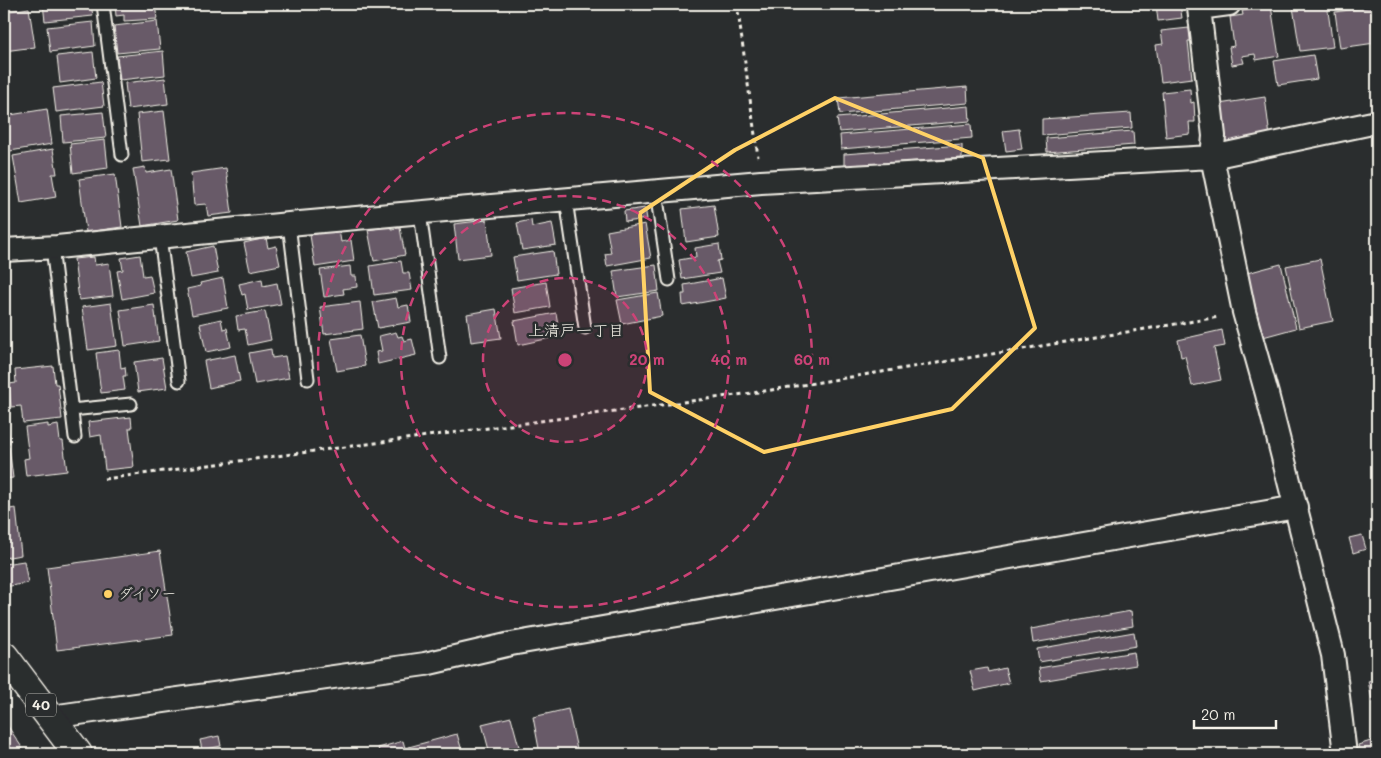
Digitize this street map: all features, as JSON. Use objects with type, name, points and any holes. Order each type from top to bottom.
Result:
[{"type":"main road","name":"40","points":[[4,656],[78,754]]},
{"type":"street","points":[[1229,4],[1199,8],[1214,136],[1212,157],[1244,312],[1267,394],[1333,655],[1345,754]]},
{"type":"street","points":[[4,250],[761,182],[1212,157],[1377,122]]},
{"type":"street","points":[[50,717],[425,664],[511,644],[1296,507]]},
{"type":"lane","points":[[103,4],[122,155]]},
{"type":"lane","points":[[656,192],[669,280]]},
{"type":"lane","points":[[566,200],[585,328]]},
{"type":"lane","points":[[420,212],[440,358]]},
{"type":"lane","points":[[289,224],[308,379]]},
{"type":"lane","points":[[160,237],[179,381]]},
{"type":"lane","points":[[52,247],[75,438]]},
{"type":"lane","points":[[71,410],[131,404]]},
{"type":"path","points":[[737,4],[761,182]]},
{"type":"path","points":[[104,479],[759,392],[1244,312]]},
{"type":"highlighted area","points":[[835,98],[983,158],[1035,328],[952,409],[764,452],[650,392],[640,213],[735,150]]},
{"type":"building","points":[[43,4],[91,4],[93,16],[45,21]]},
{"type":"building","points":[[115,4],[155,4],[157,19],[124,21],[124,15],[116,16]]},
{"type":"building","points":[[175,4],[203,4],[176,7]]},
{"type":"building","points":[[1156,4],[1180,4],[1182,18],[1158,21]]},
{"type":"building","points":[[1327,4],[1333,47],[1300,51],[1293,7]]},
{"type":"building","points":[[1271,6],[1279,56],[1256,60],[1255,54],[1242,56],[1244,63],[1232,65],[1229,47],[1234,46],[1230,17],[1243,15],[1242,11]]},
{"type":"building","points":[[1371,7],[1375,43],[1340,48],[1335,12]]},
{"type":"building","points":[[29,8],[35,47],[4,51],[4,12]]},
{"type":"building","points":[[157,21],[160,49],[117,53],[114,26]]},
{"type":"building","points":[[93,22],[95,46],[50,52],[47,27]]},
{"type":"building","points":[[1189,28],[1191,41],[1188,41],[1192,78],[1161,82],[1156,45],[1163,44],[1161,31]]},
{"type":"building","points":[[163,51],[165,75],[120,80],[117,56]]},
{"type":"building","points":[[93,52],[96,78],[60,83],[57,56]]},
{"type":"building","points":[[1313,55],[1317,79],[1278,85],[1274,61]]},
{"type":"building","points":[[165,78],[168,104],[128,109],[125,83]]},
{"type":"building","points":[[101,82],[104,106],[56,112],[53,88]]},
{"type":"building","points":[[967,87],[968,103],[840,114],[838,98]]},
{"type":"building","points":[[1190,89],[1191,103],[1194,102],[1195,122],[1189,122],[1190,134],[1166,137],[1162,92]]},
{"type":"building","points":[[1265,97],[1270,137],[1224,143],[1219,104]]},
{"type":"building","points":[[969,106],[970,121],[839,132],[837,118]]},
{"type":"building","points":[[47,109],[52,144],[4,152],[4,116]]},
{"type":"building","points":[[164,111],[170,159],[142,162],[137,114]]},
{"type":"building","points":[[103,112],[106,138],[63,142],[61,116]]},
{"type":"building","points":[[1131,113],[1132,128],[1042,135],[1042,119]]},
{"type":"building","points":[[971,124],[972,138],[841,149],[840,135]]},
{"type":"building","points":[[1019,129],[1022,149],[1006,151],[1003,131]]},
{"type":"building","points":[[1133,131],[1134,145],[1047,152],[1046,138]]},
{"type":"building","points":[[105,140],[108,168],[73,173],[70,144]]},
{"type":"building","points":[[962,145],[962,158],[844,166],[844,154]]},
{"type":"building","points":[[53,149],[57,174],[52,174],[56,197],[21,203],[13,156]]},
{"type":"building","points":[[145,167],[146,173],[171,169],[178,220],[142,226],[133,169]]},
{"type":"building","points":[[226,168],[232,213],[208,216],[206,204],[194,205],[191,173]]},
{"type":"building","points":[[115,174],[122,227],[86,232],[79,179]]},
{"type":"building","points":[[714,205],[719,237],[686,242],[682,209]]},
{"type":"building","points":[[645,208],[647,219],[625,222],[624,211]]},
{"type":"building","points":[[487,220],[491,255],[458,259],[454,224]]},
{"type":"building","points":[[531,220],[532,227],[552,223],[556,245],[522,250],[517,223]]},
{"type":"building","points":[[645,224],[651,258],[607,266],[605,254],[611,253],[607,231]]},
{"type":"building","points":[[391,226],[391,229],[400,228],[405,255],[374,261],[368,230]]},
{"type":"building","points":[[339,230],[341,242],[351,240],[354,261],[315,267],[310,235]]},
{"type":"building","points":[[266,238],[268,248],[276,246],[280,265],[250,271],[244,243]]},
{"type":"building","points":[[719,244],[721,260],[717,261],[720,273],[682,279],[679,260],[696,257],[695,248]]},
{"type":"building","points":[[213,246],[218,273],[191,278],[186,252]]},
{"type":"building","points":[[553,251],[556,274],[517,280],[513,257]]},
{"type":"building","points":[[140,255],[143,276],[150,275],[154,293],[122,299],[117,271],[123,270],[121,258]]},
{"type":"building","points":[[94,257],[95,265],[109,263],[113,296],[79,300],[74,259]]},
{"type":"building","points":[[1320,259],[1333,321],[1299,328],[1286,266]]},
{"type":"building","points":[[401,261],[403,273],[409,273],[412,290],[374,295],[370,266]]},
{"type":"building","points":[[1281,264],[1296,328],[1263,337],[1247,273]]},
{"type":"building","points":[[656,265],[659,291],[617,297],[613,271]]},
{"type":"building","points":[[350,266],[351,276],[356,276],[357,287],[343,289],[344,294],[324,297],[320,270]]},
{"type":"building","points":[[223,278],[228,308],[192,315],[187,289],[201,286],[200,283]]},
{"type":"building","points":[[722,278],[726,298],[683,306],[682,294],[685,294],[684,285]]},
{"type":"building","points":[[262,279],[263,286],[277,283],[281,304],[248,310],[245,294],[242,295],[239,284]]},
{"type":"building","points":[[546,282],[550,307],[515,313],[511,288]]},
{"type":"building","points":[[658,293],[662,316],[622,324],[617,300]]},
{"type":"building","points":[[396,298],[398,307],[408,305],[411,322],[378,328],[373,302]]},
{"type":"building","points":[[360,302],[363,329],[324,334],[320,307]]},
{"type":"building","points":[[111,303],[117,346],[88,350],[82,307]]},
{"type":"building","points":[[154,305],[159,341],[125,346],[120,310]]},
{"type":"building","points":[[496,309],[501,338],[471,342],[467,314]]},
{"type":"building","points":[[265,311],[271,340],[248,345],[245,329],[238,330],[236,316]]},
{"type":"building","points":[[556,313],[560,336],[518,345],[514,321]]},
{"type":"building","points":[[221,319],[223,329],[227,328],[231,347],[206,352],[200,324]]},
{"type":"building","points":[[1222,330],[1225,346],[1214,348],[1221,380],[1192,386],[1185,356],[1181,357],[1178,340]]},
{"type":"building","points":[[396,332],[398,337],[402,336],[404,341],[412,339],[416,355],[378,364],[376,352],[382,351],[379,336]]},
{"type":"building","points":[[360,335],[365,366],[337,371],[331,339]]},
{"type":"building","points":[[271,349],[272,358],[285,356],[289,378],[255,384],[249,353]]},
{"type":"building","points":[[119,350],[121,368],[125,367],[126,376],[123,376],[125,390],[101,393],[96,353]]},
{"type":"building","points":[[235,355],[240,381],[209,388],[204,361]]},
{"type":"building","points":[[162,358],[167,388],[138,392],[134,362]]},
{"type":"building","points":[[53,366],[55,384],[58,384],[62,419],[23,423],[21,406],[11,407],[9,384],[16,383],[15,370]]},
{"type":"building","points":[[4,398],[10,443],[4,444]]},
{"type":"building","points":[[131,417],[132,428],[129,428],[134,467],[105,470],[101,435],[90,437],[88,422]]},
{"type":"building","points":[[48,424],[48,427],[58,425],[60,441],[63,441],[67,471],[26,476],[24,459],[29,458],[25,427]]},
{"type":"building","points":[[9,447],[13,478],[4,479],[4,448]]},
{"type":"building","points":[[16,508],[21,555],[4,558],[4,510]]},
{"type":"building","points":[[1362,535],[1366,549],[1353,553],[1349,538]]},
{"type":"building","name":"ダイソー","points":[[160,551],[173,635],[57,650],[47,567]]},
{"type":"building","points":[[24,561],[28,583],[4,587],[4,564]]},
{"type":"building","points":[[1131,611],[1133,626],[1033,643],[1031,629]]},
{"type":"building","points":[[1134,632],[1136,646],[1039,662],[1037,649]]},
{"type":"building","points":[[1134,652],[1136,665],[1041,681],[1039,668]]},
{"type":"building","points":[[987,668],[988,672],[1005,668],[1009,683],[975,691],[970,671]]},
{"type":"building","points":[[1377,679],[1377,723],[1368,681]]},
{"type":"building","points":[[568,709],[578,754],[540,754],[533,717]]},
{"type":"building","points":[[511,717],[521,754],[490,754],[482,724]]},
{"type":"building","points":[[5,722],[25,752],[21,754],[4,754]]},
{"type":"building","points":[[457,734],[463,754],[380,754],[378,748],[403,741],[405,748]]},
{"type":"building","points":[[219,736],[221,746],[202,750],[200,740]]},
{"type":"building","points":[[1377,739],[1377,754],[1361,754],[1358,745]]},
{"type":"place","name":"ダイソー","points":[[108,594]]},
{"type":"district","name":"上清戸一丁目","points":[[576,330]]}]
